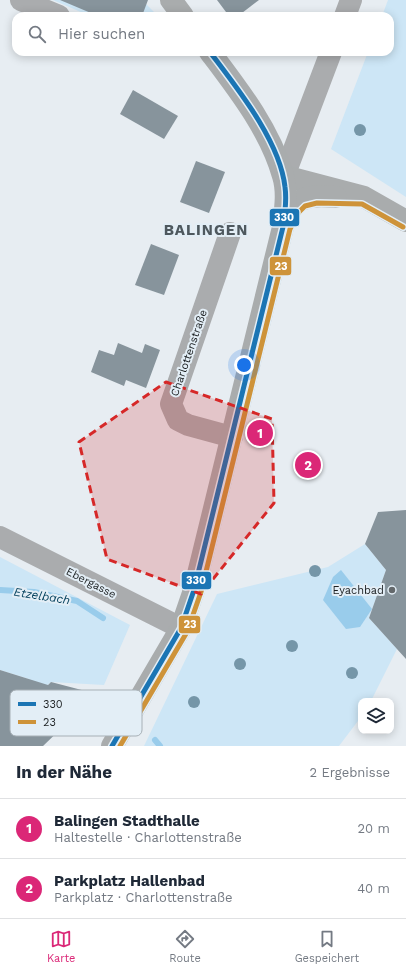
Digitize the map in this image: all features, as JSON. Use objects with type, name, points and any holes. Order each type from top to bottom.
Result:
[{"type":"main road","points":[[171,0],[180,12]]},
{"type":"main road","points":[[142,695],[181,628],[204,553],[283,227],[286,203],[284,176],[272,146],[253,113],[213,56]]},
{"type":"main road","points":[[284,176],[364,197],[406,221]]},
{"type":"main road","points":[[283,227],[293,207],[302,200],[316,196],[364,197]]},
{"type":"main road","points":[[112,746],[118,736]]},
{"type":"street","points":[[21,0],[50,12]]},
{"type":"street","points":[[347,12],[352,0]]},
{"type":"street","points":[[284,176],[330,56]]},
{"type":"street","name":"Charlottenstraße","points":[[230,233],[172,404],[178,420],[188,425],[232,437]]},
{"type":"street","name":"Ebergasse","points":[[0,537],[181,628]]},
{"type":"highlighted area","points":[[166,382],[272,419],[274,503],[201,594],[107,559],[79,442]]},
{"type":"shaded area","points":[[53,0],[142,0],[154,12],[81,12]]},
{"type":"shaded area","points":[[388,0],[406,0],[406,197],[331,149],[366,56],[394,56],[394,12],[384,12]]},
{"type":"shaded area","points":[[365,544],[386,570],[369,618],[397,649],[372,698],[358,698],[358,721],[339,746],[144,746],[217,594],[328,567]]},
{"type":"shaded area","points":[[0,557],[130,625],[104,685],[51,682],[42,690],[33,690],[29,679],[0,670]]},
{"type":"water","points":[[341,570],[372,609],[360,627],[346,629],[323,600],[333,577]]},
{"type":"building","points":[[60,0],[148,0],[144,12],[88,12]]},
{"type":"building","points":[[217,0],[259,0],[243,12],[226,12]]},
{"type":"building","points":[[133,90],[178,116],[164,139],[120,114]]},
{"type":"building","points":[[196,161],[225,172],[209,213],[180,202]]},
{"type":"building","points":[[151,244],[179,255],[164,295],[135,285]]},
{"type":"building","points":[[118,343],[142,353],[145,344],[160,350],[146,388],[126,380],[124,386],[91,372],[99,350],[114,355]]},
{"type":"building","name":"Eyachbad","points":[[406,510],[406,659],[369,618],[386,570],[365,544],[378,512]]},
{"type":"building","points":[[0,670],[48,685],[51,682],[82,690],[10,690],[10,736],[53,736],[43,746],[0,746]]},
{"type":"waterway","name":"Etzelbach","points":[[0,590],[34,592],[77,601],[103,618]]},
{"type":"waterway","name":"Etzelbach","points":[[155,740],[160,746]]},
{"type":"transit line","name":"330","points":[[142,695],[181,628],[194,590],[283,227],[286,202],[286,192],[281,169],[266,134],[244,98],[213,56]]},
{"type":"transit line","name":"23","points":[[142,709],[187,632],[201,592],[290,229],[299,212],[305,206],[317,203],[362,204],[403,227]]},
{"type":"transit line","name":"330","points":[[112,746],[118,736]]},
{"type":"transit line","name":"23","points":[[120,746],[126,736]]},
{"type":"place","name":"Balingen Stadthalle","points":[[260,433]]},
{"type":"place","name":"Parkplatz Hallenbad","points":[[308,465]]},
{"type":"place","name":"Eyachbad","points":[[392,590]]},
{"type":"district","name":"BALINGEN","points":[[206,230]]}]
